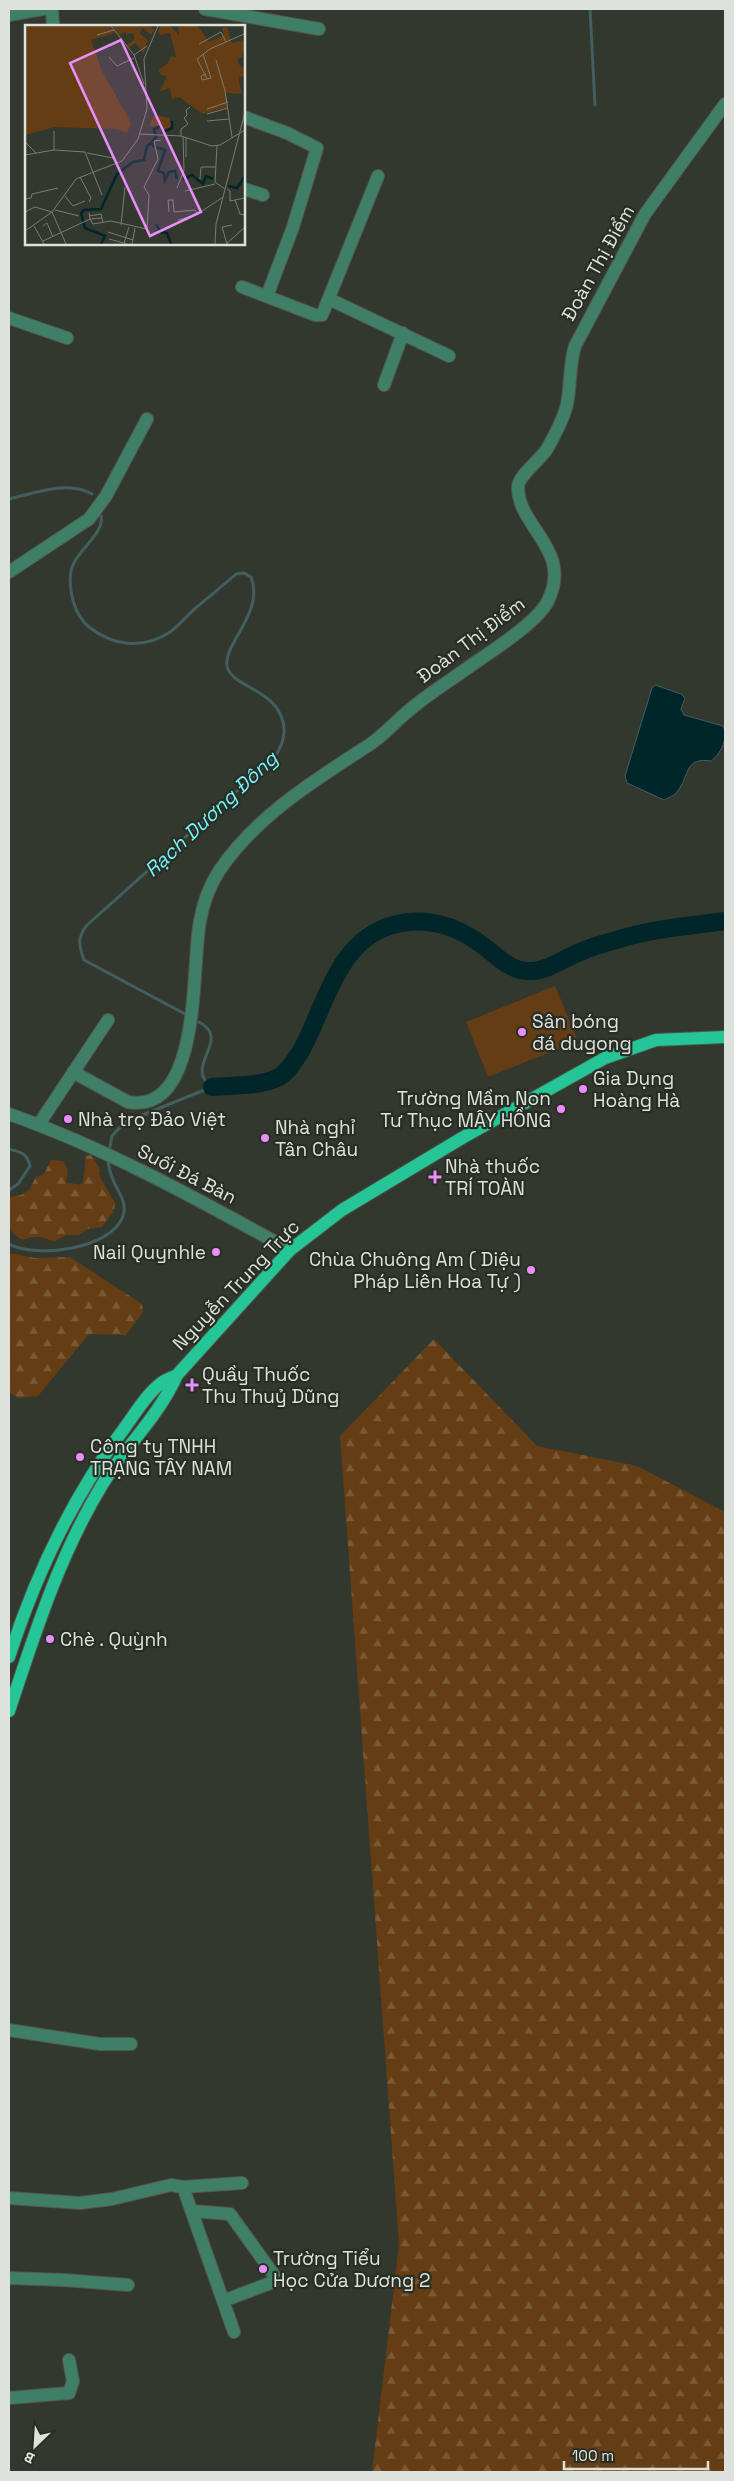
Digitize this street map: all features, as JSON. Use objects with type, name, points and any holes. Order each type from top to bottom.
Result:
[{"type":"main road","name":"Nguyễn Trung Trực","points":[[9,1711],[43,1607],[76,1531],[102,1484],[168,1396],[177,1375],[290,1250],[342,1210],[462,1138],[606,1058],[656,1040],[725,1036]]},
{"type":"main road","name":"Nguyễn Trung Trực","points":[[9,1657],[25,1606],[48,1553],[72,1509],[102,1460],[144,1403],[160,1384],[177,1375]]},
{"type":"street","points":[[9,15],[44,9]]},
{"type":"street","points":[[52,9],[53,25]]},
{"type":"street","points":[[206,9],[319,29]]},
{"type":"street","name":"Đoàn Thị Điểm","points":[[73,1072],[128,1102],[151,1101],[162,1093],[172,1080],[180,1064],[190,1028],[195,997],[198,938],[207,898],[220,870],[243,842],[292,797],[326,771],[384,734],[406,712],[533,619],[546,604],[554,569],[548,551],[522,504],[518,488],[519,481],[537,463],[547,448],[566,408],[571,360],[575,346],[645,214],[725,104]]},
{"type":"street","points":[[245,117],[288,133],[318,148],[293,227],[267,296]]},
{"type":"street","points":[[242,288],[318,316],[322,315],[378,176]]},
{"type":"street","points":[[245,189],[263,195]]},
{"type":"street","points":[[329,299],[449,356]]},
{"type":"street","points":[[9,318],[67,338]]},
{"type":"street","points":[[384,385],[403,333]]},
{"type":"street","points":[[9,572],[89,519],[106,496],[147,419]]},
{"type":"street","points":[[39,1124],[108,1020]]},
{"type":"street","name":"Suối Đá Bàn","points":[[9,1114],[39,1124],[149,1173],[290,1250]]},
{"type":"street","points":[[9,2030],[100,2044],[131,2044]]},
{"type":"street","points":[[9,2198],[80,2203],[112,2199],[171,2185],[183,2187],[242,2183]]},
{"type":"street","points":[[183,2187],[234,2332]]},
{"type":"street","points":[[192,2211],[230,2214],[274,2275],[273,2282],[223,2300]]},
{"type":"street","points":[[9,2278],[128,2285]]},
{"type":"street","points":[[9,2398],[69,2393],[73,2381],[69,2360]]},
{"type":"green space","name":"Sân bóng đá dugong","points":[[555,986],[578,1041],[488,1077],[466,1022]]},
{"type":"green space","points":[[91,1155],[99,1167],[100,1177],[115,1203],[114,1211],[102,1227],[87,1229],[79,1235],[67,1235],[54,1241],[42,1237],[21,1239],[9,1229],[9,1197],[21,1195],[29,1190],[36,1177],[44,1174],[51,1160],[63,1161],[68,1170],[66,1182],[80,1185],[83,1182],[86,1156]]},
{"type":"green space","points":[[9,1253],[35,1258],[70,1257],[142,1304],[143,1312],[126,1335],[89,1334],[38,1396],[18,1398],[9,1392]]},
{"type":"green space","points":[[434,1339],[537,1446],[637,1466],[725,1512],[725,2472],[372,2472],[399,2244],[340,1436]]},
{"type":"water","points":[[655,685],[681,694],[685,698],[681,709],[684,715],[723,726],[725,730],[723,745],[715,758],[711,761],[702,760],[692,765],[677,792],[664,800],[627,783],[625,776],[652,688]]},
{"type":"waterway","points":[[590,9],[595,105]]},
{"type":"waterway","name":"Rạch Dương Đông","points":[[9,499],[62,488],[72,488],[92,494]]},
{"type":"waterway","name":"Rạch Dương Đông","points":[[101,516],[99,529],[78,556],[71,571],[70,586],[73,601],[79,616],[84,622],[98,633],[118,642],[139,643],[160,638],[170,632],[236,574],[244,573],[251,577],[254,590],[253,603],[249,615],[227,657],[227,666],[230,673],[236,679],[269,699],[281,716],[284,727],[284,738],[274,758],[86,926],[81,935],[80,947],[84,960],[185,1014]]},
{"type":"waterway","name":"Rạch Dương Đông","points":[[212,1087],[263,1082],[279,1077],[286,1072],[301,1051],[324,999],[342,965],[367,937],[384,928],[411,922],[425,922],[450,927],[475,940],[510,966],[516,969],[535,971],[586,949],[627,937],[669,928],[725,921]]},
{"type":"waterway","name":"Rạch Dương Đông","points":[[199,1022],[208,1029],[211,1037],[202,1071],[204,1079],[212,1087]]},
{"type":"waterway","points":[[109,1152],[112,1136],[125,1122],[212,1087]]},
{"type":"waterway","points":[[9,1149],[23,1154],[30,1166],[18,1184],[9,1190]]},
{"type":"waterway","points":[[9,1244],[37,1251],[72,1248],[104,1236],[116,1227],[123,1216],[124,1205],[111,1175],[107,1158]]},
{"type":"place","name":"Sân bóng đá dugong","points":[[522,1032]]},
{"type":"place","name":"Gia Dụng Hoàng Hà","points":[[583,1089]]},
{"type":"place","name":"Trường Mầm Non Tư Thục MÂY HỒNG","points":[[561,1109]]},
{"type":"place","name":"Nhà trọ Đảo Việt","points":[[68,1119]]},
{"type":"place","name":"Nhà nghỉ Tân Châu","points":[[265,1138]]},
{"type":"place","name":"Nhà thuốc TRÍ TOÀN","points":[[435,1177]]},
{"type":"place","name":"Nail Quynhle","points":[[216,1252]]},
{"type":"place","name":"Chùa Chuông Am ( Diệu Pháp Liên Hoa Tự )","points":[[531,1270]]},
{"type":"place","name":"Quầy Thuốc Thu Thuỷ Dũng","points":[[192,1385]]},
{"type":"place","name":"Công ty TNHH TRẠNG TÂY NAM","points":[[80,1457]]},
{"type":"place","name":"Chè . Quỳnh","points":[[50,1639]]},
{"type":"place","name":"Trường Tiểu Học Cửa Dương 2","points":[[263,2269]]}]
